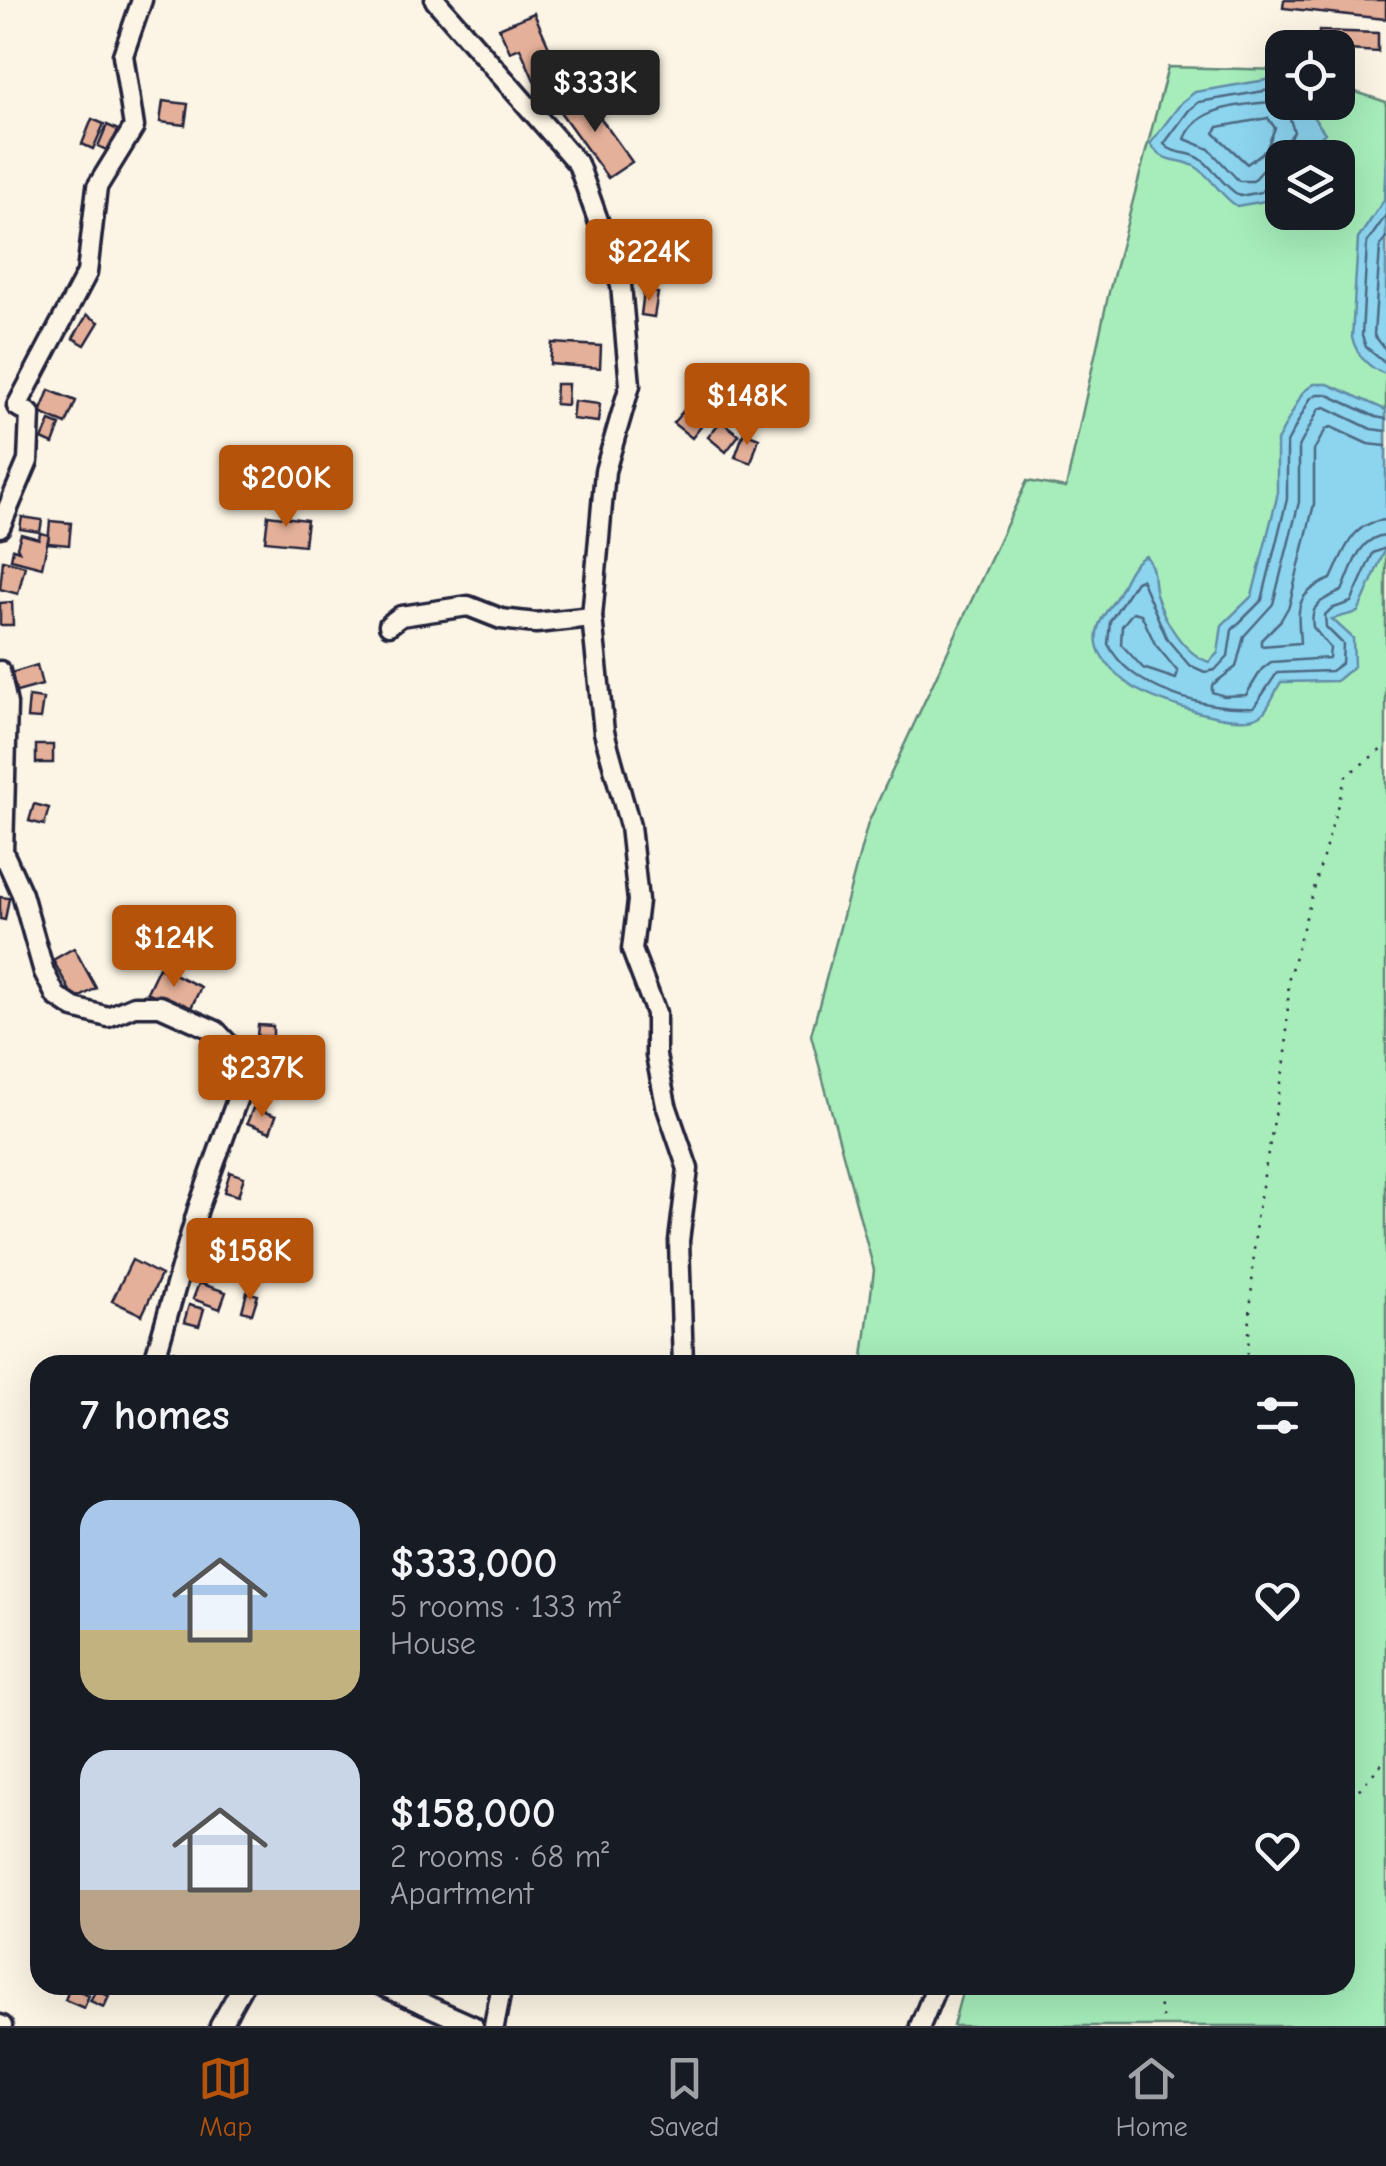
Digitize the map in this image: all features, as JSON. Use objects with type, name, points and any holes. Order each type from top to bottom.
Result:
[{"type":"street","points":[[0,527],[28,461],[30,414],[8,406],[87,273],[98,188],[134,127],[123,55],[142,0]]},
{"type":"street","points":[[435,0],[578,164],[621,284],[630,385],[605,471],[592,617],[604,732],[630,826],[638,901],[632,950],[656,1012],[656,1056],[666,1105],[688,1169],[679,1241],[683,1355]]},
{"type":"street","points":[[389,625],[402,616],[468,606],[500,619],[536,624],[592,617]]},
{"type":"street","points":[[0,670],[7,704],[2,855],[22,894],[44,972],[56,996],[74,1008],[108,1017],[134,1006],[160,1006],[216,1032],[240,1062],[244,1080],[198,1208],[156,1355]]},
{"type":"street","points":[[220,2026],[237,1995]]},
{"type":"street","points":[[403,1995],[473,2026]]},
{"type":"street","points":[[494,2026],[500,1995]]},
{"type":"street","points":[[920,2026],[933,1995]]},
{"type":"path","points":[[1248,1355],[1256,1220],[1286,1054],[1289,977],[1346,776],[1386,746]]},
{"type":"path","points":[[1355,1794],[1386,1759]]},
{"type":"path","points":[[1157,1995],[1164,2026]]},
{"type":"green space","points":[[1168,67],[1265,70],[1265,120],[1355,120],[1355,92],[1386,102],[1386,2026],[953,2026],[961,1995],[1355,1995],[1355,1355],[863,1355],[874,1270],[811,1035],[868,823],[1027,481],[1066,488],[1108,296]]},
{"type":"water","points":[[1265,81],[1265,120],[1316,120],[1325,133],[1318,140],[1265,140],[1265,201],[1237,206],[1200,170],[1166,158],[1150,144],[1182,102],[1195,92]]},
{"type":"water","points":[[1386,156],[1386,374],[1365,360],[1352,338],[1358,239],[1384,200]]},
{"type":"water","points":[[1314,384],[1328,384],[1386,410],[1386,548],[1358,612],[1332,619],[1353,638],[1354,666],[1336,681],[1281,682],[1264,712],[1250,719],[1197,712],[1134,688],[1118,676],[1100,653],[1100,621],[1135,564],[1146,556],[1169,625],[1200,658],[1209,662],[1218,653],[1222,625],[1252,596],[1277,497],[1277,441],[1303,392]]},
{"type":"building","points":[[1284,0],[1386,0],[1386,19],[1283,8]]},
{"type":"building","points":[[534,13],[566,85],[541,96],[520,48],[510,52],[499,28]]},
{"type":"building","points":[[1355,32],[1378,33],[1378,52],[1355,50]]},
{"type":"building","points":[[582,92],[632,162],[608,178],[558,109]]},
{"type":"building","points":[[163,101],[188,104],[185,125],[160,122]]},
{"type":"building","points":[[92,119],[104,124],[93,149],[82,144]]},
{"type":"building","points":[[107,125],[118,130],[109,151],[98,146]]},
{"type":"building","points":[[644,291],[658,293],[654,317],[641,315]]},
{"type":"building","points":[[87,315],[99,322],[85,345],[73,338]]},
{"type":"building","points":[[552,343],[601,346],[600,368],[550,364]]},
{"type":"building","points":[[556,384],[568,384],[567,405],[555,404]]},
{"type":"building","points":[[49,390],[76,401],[66,424],[40,413]]},
{"type":"building","points":[[574,401],[600,404],[598,422],[572,419]]},
{"type":"building","points":[[690,403],[708,418],[692,438],[673,423]]},
{"type":"building","points":[[50,421],[60,425],[53,444],[42,439]]},
{"type":"building","points":[[721,421],[739,435],[726,452],[708,437]]},
{"type":"building","points":[[744,432],[759,438],[751,463],[735,457]]},
{"type":"building","points":[[268,515],[307,520],[304,545],[265,541]]},
{"type":"building","points":[[22,517],[42,520],[40,532],[20,529]]},
{"type":"building","points":[[50,521],[71,523],[69,545],[48,543]]},
{"type":"building","points":[[40,533],[49,535],[42,567],[11,559],[13,549],[19,551],[21,534],[39,539]]},
{"type":"building","points":[[3,560],[25,566],[18,594],[0,589]]},
{"type":"building","points":[[12,602],[13,625],[0,625],[0,603]]},
{"type":"building","points":[[37,665],[42,685],[17,692],[11,673]]},
{"type":"building","points":[[29,697],[43,699],[40,719],[27,718]]},
{"type":"building","points":[[36,745],[53,745],[53,763],[36,763]]},
{"type":"building","points":[[34,804],[49,808],[44,825],[29,821]]},
{"type":"building","points":[[0,897],[9,898],[5,920],[0,919]]},
{"type":"building","points":[[74,948],[96,988],[75,1000],[53,960]]},
{"type":"building","points":[[159,967],[201,987],[189,1012],[147,992]]},
{"type":"building","points":[[258,1025],[273,1026],[273,1037],[257,1036]]},
{"type":"building","points":[[253,1108],[276,1116],[270,1132],[247,1123]]},
{"type":"building","points":[[230,1172],[244,1177],[238,1196],[224,1192]]},
{"type":"building","points":[[274,1248],[290,1251],[286,1271],[270,1268]]},
{"type":"building","points":[[203,1251],[216,1253],[213,1273],[200,1271]]},
{"type":"building","points":[[132,1260],[161,1275],[142,1315],[112,1301]]},
{"type":"building","points":[[199,1283],[226,1292],[220,1309],[193,1299]]},
{"type":"building","points":[[247,1292],[258,1295],[252,1314],[242,1311]]},
{"type":"building","points":[[189,1305],[204,1309],[199,1326],[184,1322]]},
{"type":"building","points":[[67,1995],[89,1995],[84,2008],[65,2000]]},
{"type":"building","points":[[93,1995],[109,1996],[104,2007],[90,2001]]}]
